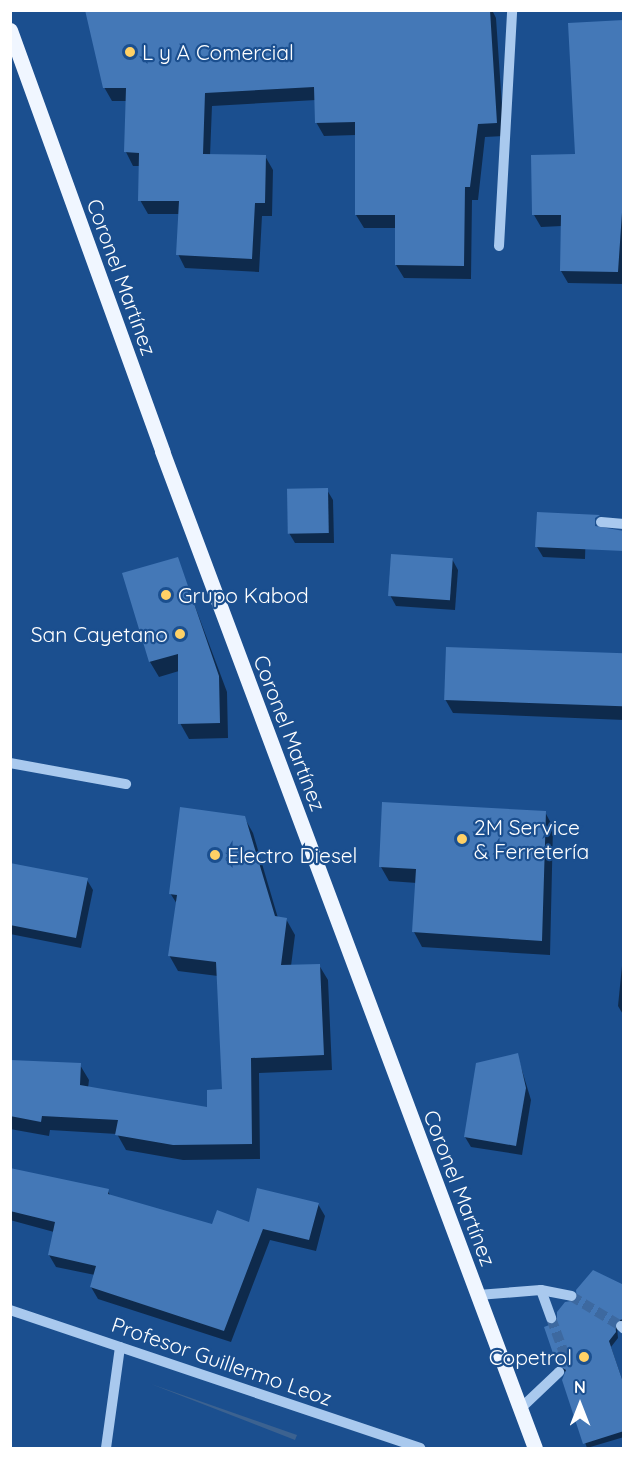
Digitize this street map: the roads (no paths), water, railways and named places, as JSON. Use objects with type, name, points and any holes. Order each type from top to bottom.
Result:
[{"type":"main road","name":"Coronel Martínez","points":[[10,30],[162,451],[536,1449]]},
{"type":"street","points":[[499,246],[512,10]]},
{"type":"street","points":[[601,522],[624,524]]},
{"type":"street","points":[[10,763],[126,784]]},
{"type":"street","points":[[478,1295],[541,1290],[571,1296]]},
{"type":"street","points":[[541,1290],[551,1318]]},
{"type":"street","name":"Profesor Guillermo Leoz","points":[[10,1310],[420,1449]]},
{"type":"street","points":[[106,1449],[120,1347]]},
{"type":"street","points":[[520,1408],[559,1372]]},
{"type":"water","points":[[151,1384],[297,1435],[295,1440]]},
{"type":"tunnel","points":[[571,1296],[621,1326]]},
{"type":"tunnel","points":[[551,1318],[565,1356],[559,1372]]},
{"type":"place","name":"L y A Comercial","points":[[130,52]]},
{"type":"place","name":"Grupo Kabod","points":[[166,595]]},
{"type":"place","name":"San Cayetano","points":[[180,634]]},
{"type":"place","name":"2M Service & Ferretería","points":[[462,839]]},
{"type":"place","name":"Electro Diesel","points":[[215,855]]},
{"type":"place","name":"Copetrol","points":[[584,1357]]}]
